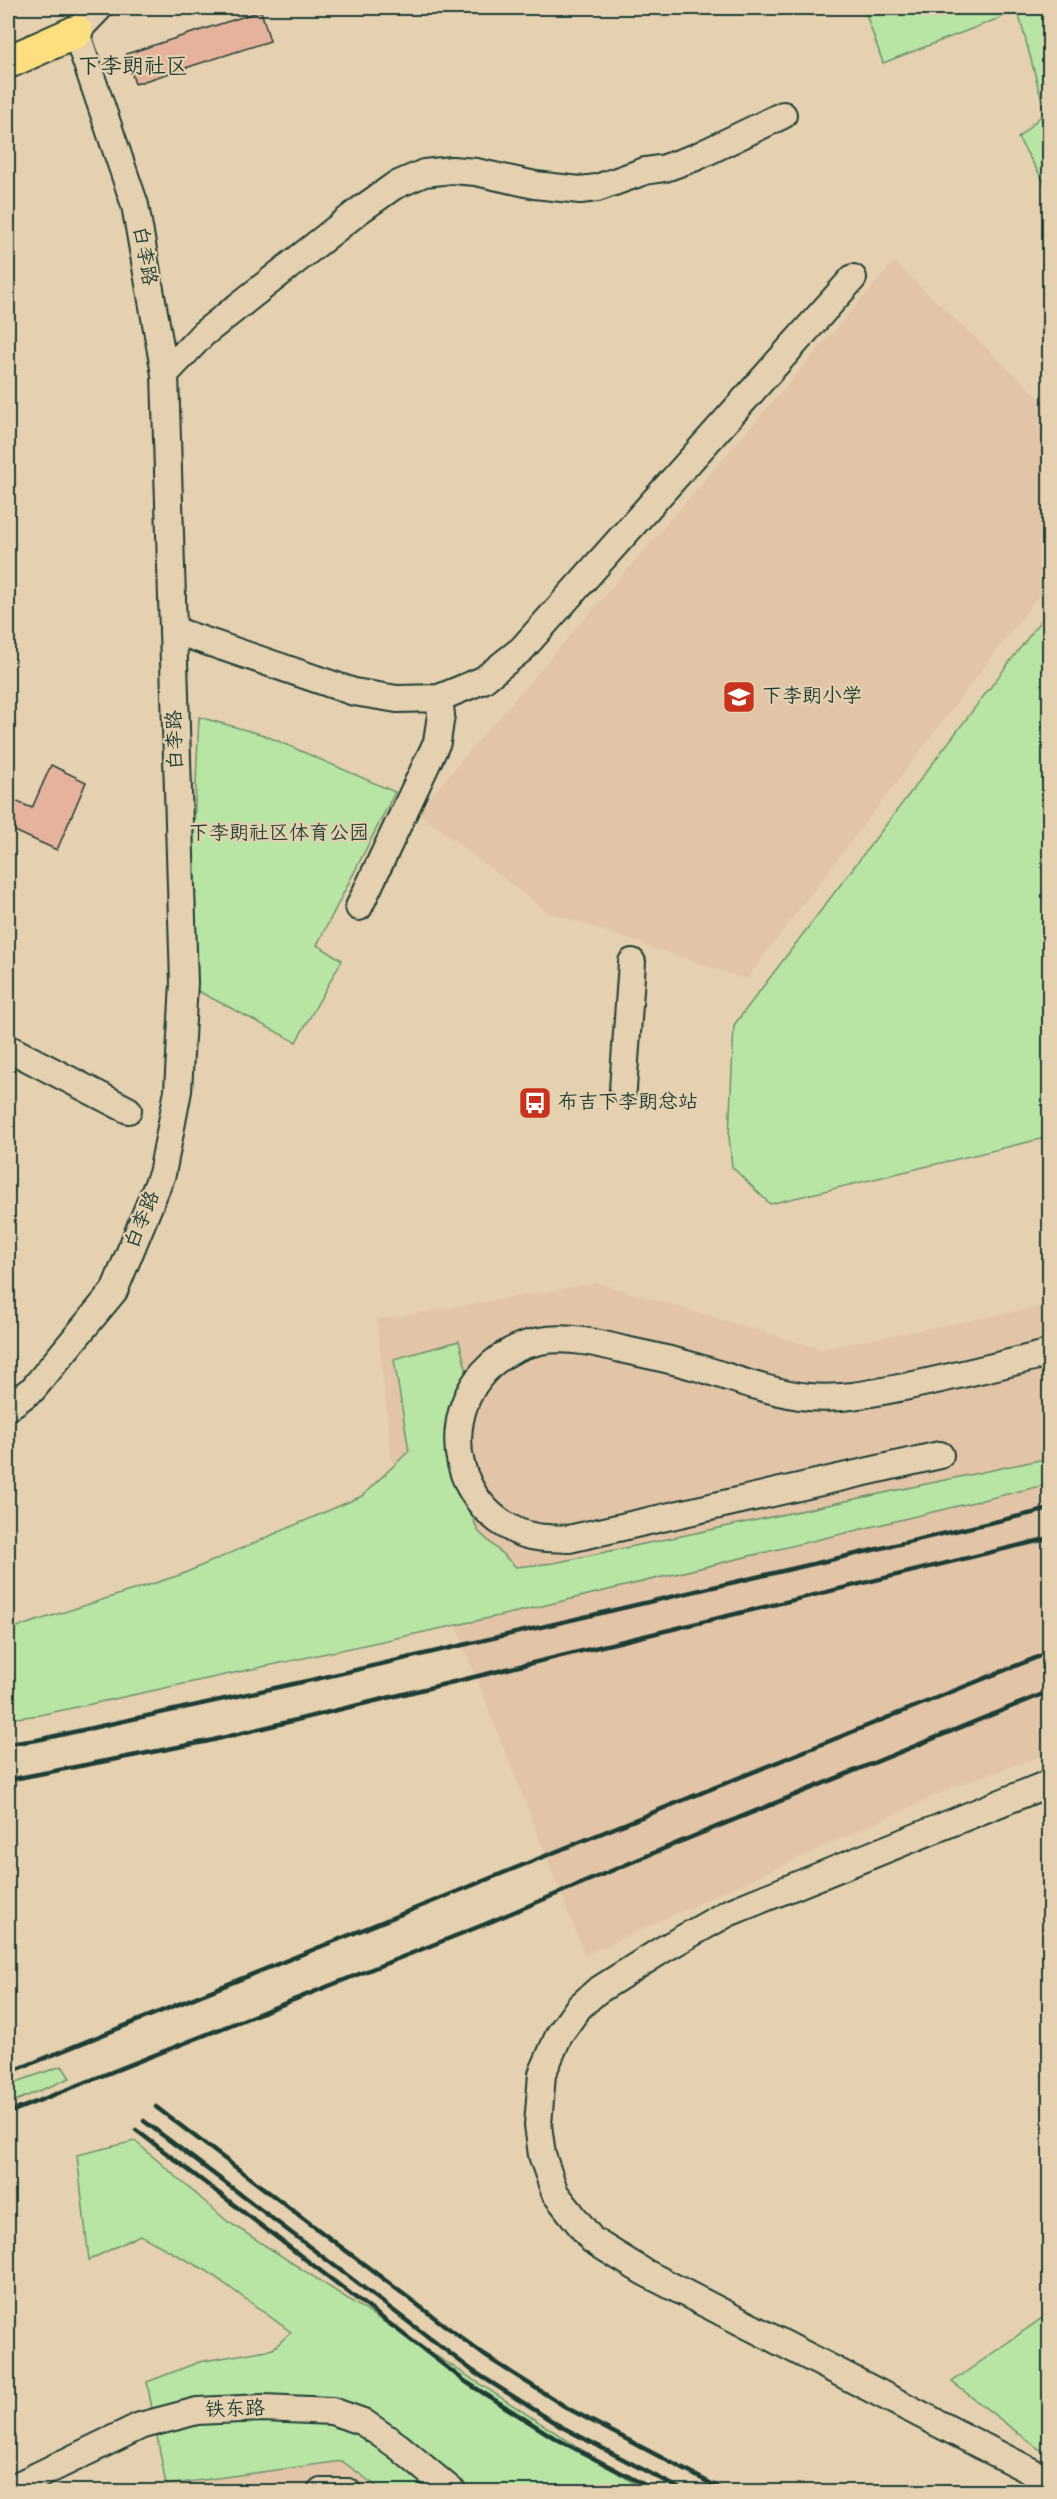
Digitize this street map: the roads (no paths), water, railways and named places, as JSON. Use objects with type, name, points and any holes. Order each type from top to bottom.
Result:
[{"type":"main road","points":[[8,62],[76,32]]},
{"type":"street","points":[[76,32],[99,8]]},
{"type":"street","name":"白李路","points":[[8,1407],[33,1389],[114,1291],[162,1174],[178,1091],[184,983],[165,374],[135,205],[76,32]]},
{"type":"street","points":[[165,374],[203,334],[360,210],[394,186],[424,173],[452,170],[568,189],[597,188],[645,171],[664,168],[696,157],[783,115]]},
{"type":"street","points":[[173,630],[354,692],[397,699],[439,698],[483,680],[522,649],[853,278]]},
{"type":"street","points":[[359,907],[437,742],[441,715],[439,698]]},
{"type":"street","points":[[623,1089],[632,962]]},
{"type":"street","points":[[8,1048],[128,1110]]},
{"type":"street","points":[[940,1455],[569,1539],[541,1538],[517,1531],[494,1516],[478,1501],[466,1480],[459,1457],[458,1432],[462,1410],[471,1389],[483,1373],[501,1357],[521,1346],[542,1341],[566,1340],[600,1344],[692,1366],[760,1387],[810,1397],[859,1396],[1050,1353]]},
{"type":"street","points":[[1050,1783],[728,1913],[662,1950],[597,1991],[579,2007],[559,2035],[550,2054],[542,2074],[538,2125],[543,2155],[555,2193],[592,2240],[644,2272],[1050,2481]]},
{"type":"street","name":"铁东路","points":[[8,2490],[140,2426],[197,2411],[263,2408],[332,2411],[363,2422],[398,2446],[453,2492]]},
{"type":"street","points":[[321,2492],[336,2490],[348,2492]]},
{"type":"railway","points":[[8,1744],[37,1740],[325,1677],[1050,1509]]},
{"type":"railway","points":[[8,1780],[209,1741],[1050,1538]]},
{"type":"railway","points":[[8,2073],[1050,1652]]},
{"type":"railway","points":[[8,2113],[483,1925],[1050,1691]]},
{"type":"railway","points":[[156,2107],[484,2355],[569,2409],[727,2492]]},
{"type":"railway","points":[[144,2121],[473,2371],[560,2426],[686,2492]]},
{"type":"railway","points":[[136,2130],[466,2382],[553,2437],[658,2492]]},
{"type":"place","name":"下李朗小学","points":[[739,697]]},
{"type":"place","name":"布吉下李朗总站","points":[[535,1103]]},
{"type":"district","name":"下李朗社区","points":[[133,67]]},
{"type":"park label","name":"下李朗社区体育公园","points":[[279,834]]}]
